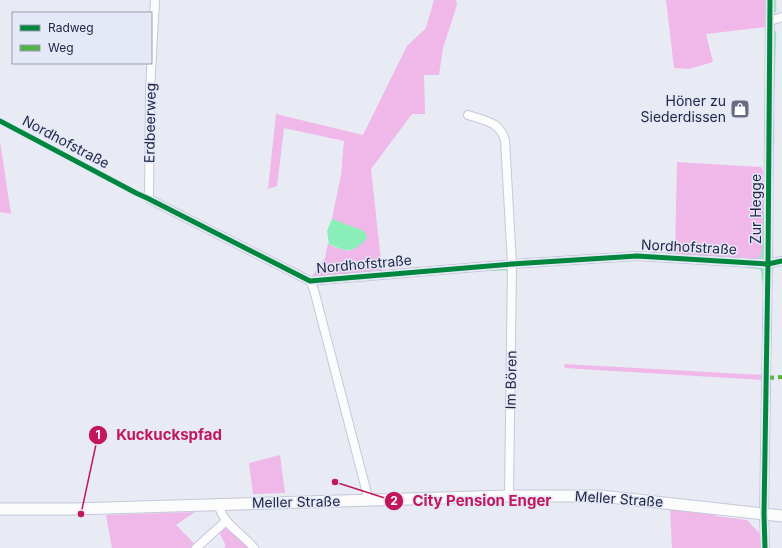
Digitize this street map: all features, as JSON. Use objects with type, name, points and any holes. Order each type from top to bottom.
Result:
[{"type":"main road","name":"Meller Straße","points":[[0,509],[73,509],[510,496],[601,496],[782,516]]},
{"type":"street","name":"Erdbeerweg","points":[[152,60],[156,0]]},
{"type":"street","name":"Zur Hegge","points":[[765,548],[764,514],[770,0]]},
{"type":"street","points":[[770,21],[782,17]]},
{"type":"street","name":"Erdbeerweg","points":[[149,199],[150,90],[152,64]]},
{"type":"street","points":[[468,115],[493,124],[503,133],[505,140],[512,264]]},
{"type":"street","name":"Nordhofstraße","points":[[149,199],[310,281],[512,264],[637,256],[768,264],[782,261]]},
{"type":"street","name":"Im Bören","points":[[510,496],[512,264]]},
{"type":"street","points":[[310,281],[325,332],[369,500]]},
{"type":"street","points":[[218,504],[221,514],[226,521],[254,548]]},
{"type":"street","points":[[196,548],[226,521]]},
{"type":"shaded area","points":[[434,0],[456,0],[457,5],[443,48],[439,75],[424,75],[425,114],[412,114],[371,169],[382,270],[379,272],[310,279],[325,258],[328,243],[335,247],[350,251],[363,231],[332,219],[341,175],[344,141],[284,128],[277,186],[268,189],[276,114],[363,135],[407,46],[426,28]]},
{"type":"shaded area","points":[[666,0],[767,0],[767,27],[706,34],[713,62],[689,69],[674,68]]},
{"type":"shaded area","points":[[0,141],[11,214],[0,212]]},
{"type":"shaded area","points":[[677,162],[761,167],[763,171],[763,259],[675,254]]},
{"type":"shaded area","points":[[332,219],[364,231],[367,238],[358,247],[350,250],[341,249],[329,244],[327,231]]},
{"type":"shaded area","points":[[564,364],[762,375],[762,380],[565,368]]},
{"type":"shaded area","points":[[280,455],[285,493],[253,494],[249,463]]},
{"type":"shaded area","points":[[670,508],[715,513],[715,516],[747,520],[762,536],[762,548],[672,548]]},
{"type":"shaded area","points":[[195,512],[176,525],[197,546],[194,548],[112,548],[106,515]]},
{"type":"shaded area","points":[[226,528],[252,548],[224,548],[226,546],[219,532]]},
{"type":"waterway","points":[[775,0],[775,11]]},
{"type":"waterway","points":[[773,98],[775,32]]},
{"type":"waterway","points":[[773,119],[773,143]]},
{"type":"waterway","points":[[759,259],[762,257],[763,251],[765,190]]},
{"type":"waterway","points":[[744,266],[759,268],[762,270],[763,280]]},
{"type":"waterway","points":[[493,270],[508,270]]},
{"type":"marked path","points":[[766,378],[782,377]]},
{"type":"cycle path","points":[[765,548],[764,514],[770,0]]},
{"type":"cycle path","points":[[0,121],[136,193],[310,281],[512,264],[637,256],[768,264],[782,261]]},
{"type":"place","name":"Höner zu Siederdissen","points":[[740,109]]},
{"type":"place","name":"City Pension Enger","points":[[335,482]]},
{"type":"place","name":"Kuckuckspfad","points":[[81,514]]}]
